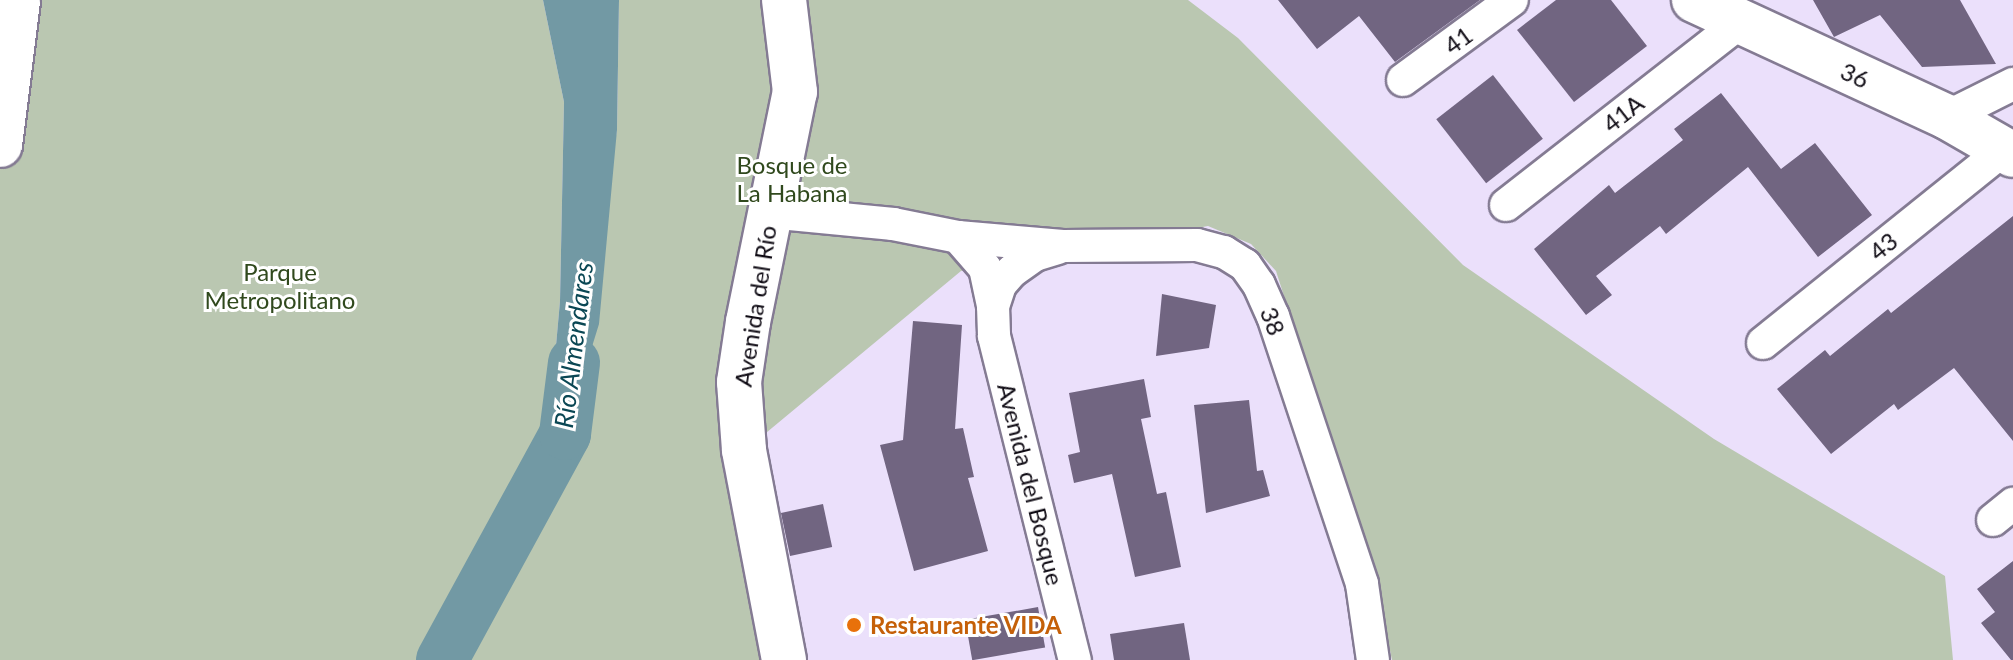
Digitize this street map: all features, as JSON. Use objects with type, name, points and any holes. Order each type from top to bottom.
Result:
[{"type":"street","points":[[0,145],[18,0]]},
{"type":"street","name":"Avenida del Río","points":[[784,0],[795,92],[769,212],[739,382],[744,450],[784,660]]},
{"type":"street","name":"41","points":[[1403,80],[1512,0]]},
{"type":"street","name":"36","points":[[1694,0],[1947,117],[2009,152]]},
{"type":"street","name":"41A","points":[[1506,205],[1740,22]]},
{"type":"street","points":[[1947,117],[2013,84]]},
{"type":"street","name":"43","points":[[1763,343],[2009,152]]},
{"type":"street","points":[[769,212],[893,224],[958,237]]},
{"type":"street","name":"38","points":[[958,237],[1063,246],[1197,245],[1224,252],[1245,265],[1259,285],[1273,316],[1362,584],[1373,660]]},
{"type":"street","name":"Avenida del Bosque","points":[[958,237],[985,268],[993,306],[994,336],[1075,660]]},
{"type":"street","points":[[993,306],[1000,285],[1012,271],[1035,255],[1063,246]]},
{"type":"green space","points":[[0,0],[543,0],[564,102],[560,301],[555,357],[566,432],[617,130],[619,0],[1188,0],[1238,38],[1463,265],[1714,439],[1945,576],[1953,660],[1392,660],[1377,588],[1276,271],[1251,244],[1208,226],[961,271],[754,443],[793,660],[0,660]]},
{"type":"water","points":[[543,0],[619,0],[617,130],[599,324],[565,434],[555,357],[560,301],[564,102]]},
{"type":"building","points":[[1278,0],[1480,0],[1395,62],[1359,16],[1317,49]]},
{"type":"building","points":[[1556,0],[1611,0],[1647,46],[1574,102],[1517,30]]},
{"type":"building","points":[[1813,0],[1960,0],[1996,64],[1922,67],[1880,15],[1834,37]]},
{"type":"building","points":[[1493,75],[1543,139],[1486,183],[1436,119]]},
{"type":"building","points":[[1721,93],[1781,169],[1815,143],[1872,215],[1818,257],[1748,167],[1666,234],[1660,226],[1596,276],[1612,295],[1586,315],[1534,249],[1609,185],[1615,193],[1683,140],[1674,129]]},
{"type":"building","points":[[2013,216],[2013,441],[1954,368],[1898,410],[1894,404],[1831,454],[1777,389],[1825,350],[1830,356],[1888,309],[1891,313]]},
{"type":"building","points":[[1162,294],[1216,305],[1209,348],[1156,356]]},
{"type":"building","points":[[913,321],[962,325],[955,429],[963,428],[974,477],[968,478],[988,551],[914,571],[880,445],[903,440]]},
{"type":"building","points":[[1144,379],[1151,417],[1141,419],[1157,494],[1166,492],[1181,567],[1135,577],[1112,474],[1074,483],[1068,455],[1080,452],[1069,393]]},
{"type":"building","points":[[1249,400],[1257,471],[1263,470],[1270,496],[1206,513],[1194,405]]},
{"type":"building","points":[[823,504],[832,547],[790,556],[781,513]]},
{"type":"building","points":[[2013,561],[2011,660],[1981,623],[1995,612],[1977,589]]},
{"type":"building","points":[[1038,607],[1045,647],[972,660],[965,620]]},
{"type":"building","points":[[1184,623],[1190,660],[1114,660],[1110,634]]},
{"type":"waterway","name":"Río Almendares","points":[[442,660],[565,434],[574,363]]},
{"type":"place","name":"Restaurante VIDA","points":[[854,625]]},
{"type":"park label","name":"Bosque de La Habana","points":[[792,179]]},
{"type":"park label","name":"Parque Metropolitano","points":[[280,286]]}]
